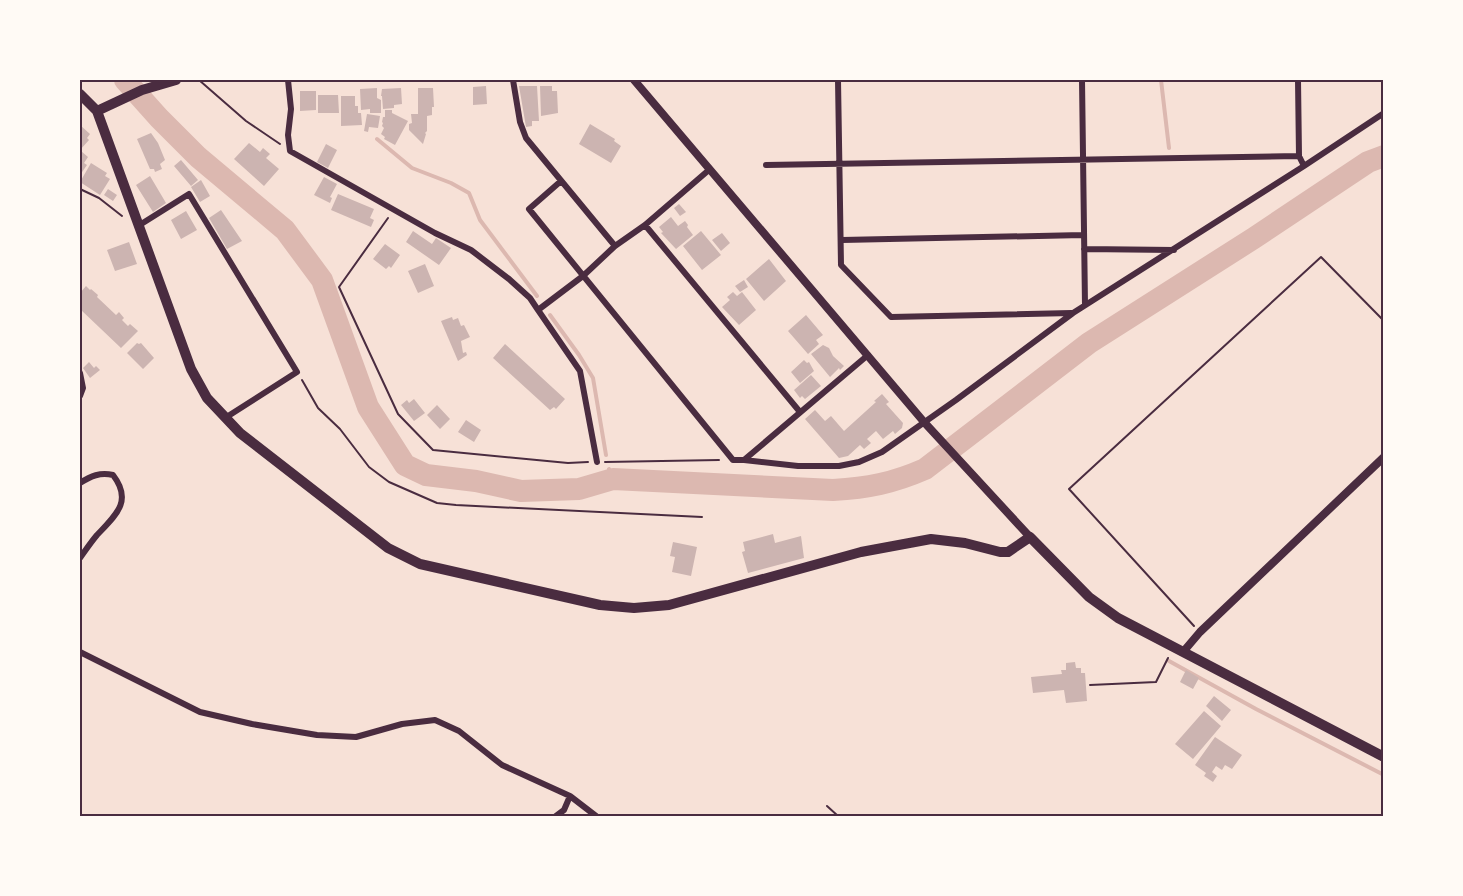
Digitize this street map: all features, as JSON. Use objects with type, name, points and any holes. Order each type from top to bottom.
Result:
[{"type":"main road","points":[[97,111],[172,80]]},
{"type":"main road","points":[[80,94],[97,111],[191,369],[207,398],[240,433],[388,548],[420,564],[600,605],[634,608],[669,605],[861,552],[931,539],[1008,552],[1030,537],[1089,597],[1102,607],[1383,757]]},
{"type":"street","points":[[288,80],[291,109],[288,135],[290,151],[435,233],[471,250],[530,298],[580,371],[597,462]]},
{"type":"street","points":[[513,80],[520,122],[526,138],[615,246]]},
{"type":"street","points":[[634,80],[927,425],[1030,537]]},
{"type":"street","points":[[838,80],[841,265],[891,317],[1073,313]]},
{"type":"street","points":[[1082,80],[1085,305]]},
{"type":"street","points":[[1298,80],[1299,156],[1304,166]]},
{"type":"street","points":[[561,181],[529,209],[733,460],[798,466],[839,466],[859,462],[882,452],[927,425],[1073,313],[1175,250],[1383,113]]},
{"type":"street","points":[[766,165],[1299,156]]},
{"type":"street","points":[[538,310],[583,276],[615,246],[645,225],[710,169]]},
{"type":"street","points":[[137,226],[189,194],[297,372],[225,418]]},
{"type":"street","points":[[645,225],[800,412]]},
{"type":"street","points":[[842,240],[1083,235]]},
{"type":"street","points":[[1084,249],[1175,250]]},
{"type":"street","points":[[744,460],[868,355]]},
{"type":"street","points":[[80,373],[83,388],[80,396]]},
{"type":"street","points":[[1183,652],[1200,632],[1383,457]]},
{"type":"street","points":[[80,483],[91,476],[104,473],[113,475],[121,486],[122,503],[113,521],[96,536],[80,558]]},
{"type":"street","points":[[80,652],[200,712],[252,724],[317,735],[356,737],[402,724],[435,720],[459,731],[502,765],[570,796],[596,816]]},
{"type":"street","points":[[556,816],[564,810],[570,796]]},
{"type":"path","points":[[199,80],[246,121],[290,151]]},
{"type":"path","points":[[80,189],[99,198],[137,226]]},
{"type":"path","points":[[394,208],[339,287],[398,414],[433,450],[568,463],[733,460]]},
{"type":"path","points":[[1200,632],[1069,489],[1322,257],[1383,321]]},
{"type":"path","points":[[297,372],[318,408],[340,429],[369,467],[389,482],[437,502],[456,505],[702,517]]},
{"type":"path","points":[[1090,686],[1156,682],[1169,656]]},
{"type":"path","points":[[827,806],[838,816]]},
{"type":"building","points":[[486,86],[487,104],[473,105],[473,87]]},
{"type":"building","points":[[519,86],[537,86],[539,121],[532,121],[532,126],[526,127]]},
{"type":"building","points":[[540,86],[552,86],[552,91],[557,91],[558,113],[541,116]]},
{"type":"building","points":[[377,88],[377,98],[381,100],[381,113],[370,113],[370,109],[361,110],[360,89]]},
{"type":"building","points":[[401,88],[402,104],[394,105],[394,108],[383,109],[382,89]]},
{"type":"building","points":[[418,88],[433,88],[434,107],[432,107],[432,115],[427,116],[427,131],[423,144],[409,130],[409,124],[412,123],[411,114],[418,114]]},
{"type":"building","points":[[300,91],[316,91],[316,110],[300,111]]},
{"type":"building","points":[[318,95],[338,95],[339,113],[318,113]]},
{"type":"building","points":[[341,96],[355,96],[355,106],[358,106],[358,113],[361,113],[362,125],[341,126]]},
{"type":"building","points":[[385,110],[392,110],[392,113],[408,121],[395,145],[384,139],[385,137],[381,134],[384,128],[382,122]]},
{"type":"building","points":[[367,114],[380,116],[378,128],[369,127],[368,132],[364,131]]},
{"type":"building","points":[[590,124],[615,139],[614,141],[621,146],[611,163],[579,144]]},
{"type":"building","points":[[80,125],[90,134],[87,138],[89,140],[80,150]]},
{"type":"building","points":[[151,133],[165,160],[160,164],[162,169],[155,172],[154,169],[150,169],[137,139]]},
{"type":"building","points":[[249,143],[260,152],[263,148],[270,154],[266,158],[279,169],[264,186],[234,159]]},
{"type":"building","points":[[326,144],[337,150],[328,168],[317,162]]},
{"type":"building","points":[[81,151],[88,157],[84,163],[87,165],[80,175]]},
{"type":"building","points":[[181,160],[198,180],[191,186],[174,166]]},
{"type":"building","points":[[91,163],[107,173],[105,176],[110,179],[100,195],[80,182]]},
{"type":"building","points":[[150,176],[166,203],[153,212],[136,185]]},
{"type":"building","points":[[324,177],[337,184],[330,197],[332,198],[330,203],[314,195]]},
{"type":"building","points":[[201,180],[210,196],[200,202],[191,187]]},
{"type":"building","points":[[108,189],[117,195],[113,201],[104,195]]},
{"type":"building","points":[[338,194],[374,209],[370,218],[374,220],[371,227],[331,210]]},
{"type":"building","points":[[679,204],[686,212],[680,216],[674,208]]},
{"type":"building","points":[[221,210],[242,241],[227,249],[209,218]]},
{"type":"building","points":[[186,211],[197,230],[181,239],[171,220]]},
{"type":"building","points":[[671,217],[678,226],[685,221],[693,235],[676,249],[661,233],[663,232],[659,227]]},
{"type":"building","points":[[413,231],[432,244],[436,238],[451,248],[439,265],[406,242]]},
{"type":"building","points":[[701,231],[721,255],[702,270],[683,246]]},
{"type":"building","points":[[722,233],[730,243],[721,251],[712,240]]},
{"type":"building","points":[[129,242],[137,264],[115,271],[107,250]]},
{"type":"building","points":[[385,244],[400,255],[391,268],[389,266],[386,269],[373,259]]},
{"type":"building","points":[[769,259],[786,281],[764,301],[746,279]]},
{"type":"building","points":[[425,264],[434,286],[418,293],[408,271]]},
{"type":"building","points":[[744,280],[748,287],[740,292],[735,286]]},
{"type":"building","points":[[86,286],[98,295],[97,297],[116,315],[119,312],[124,318],[122,320],[128,326],[130,324],[138,331],[121,348],[80,309],[80,293]]},
{"type":"building","points":[[733,292],[737,296],[742,292],[756,310],[739,325],[722,307],[730,300],[727,297]]},
{"type":"building","points":[[806,315],[823,335],[816,340],[819,344],[808,354],[788,331]]},
{"type":"building","points":[[452,317],[453,320],[458,318],[470,337],[461,341],[463,353],[466,352],[467,355],[458,361],[441,321]]},
{"type":"building","points":[[137,343],[141,343],[154,358],[143,369],[127,353]]},
{"type":"building","points":[[505,344],[565,399],[556,409],[554,407],[550,410],[493,358]]},
{"type":"building","points":[[823,345],[829,348],[833,356],[844,366],[830,377],[811,354]]},
{"type":"building","points":[[804,360],[809,362],[814,371],[800,383],[791,372]]},
{"type":"building","points":[[89,362],[94,368],[96,366],[100,370],[90,378],[83,368]]},
{"type":"building","points":[[811,375],[821,386],[805,399],[802,396],[800,398],[794,390]]},
{"type":"building","points":[[882,394],[889,402],[886,404],[903,423],[902,428],[895,434],[893,431],[883,439],[876,431],[867,439],[871,443],[864,449],[860,445],[848,456],[839,458],[805,419],[815,410],[825,421],[831,416],[844,431]]},
{"type":"building","points":[[414,399],[425,413],[414,421],[401,405],[407,400],[409,403]]},
{"type":"building","points":[[437,405],[450,419],[440,429],[427,415]]},
{"type":"building","points":[[466,420],[481,430],[474,442],[458,432]]},
{"type":"building","points":[[773,534],[775,543],[801,536],[804,558],[748,573],[742,552],[745,551],[743,542]]},
{"type":"building","points":[[673,542],[697,547],[691,576],[672,572],[675,557],[670,556]]},
{"type":"building","points":[[1075,662],[1076,668],[1081,668],[1081,673],[1085,673],[1087,701],[1066,703],[1064,690],[1033,693],[1031,677],[1062,674],[1061,670],[1066,670],[1066,663]]},
{"type":"building","points":[[1186,670],[1199,678],[1193,689],[1180,682]]},
{"type":"building","points":[[1214,696],[1231,710],[1222,721],[1206,706]]},
{"type":"building","points":[[1204,711],[1221,726],[1193,759],[1175,744]]},
{"type":"building","points":[[1215,737],[1242,755],[1232,769],[1225,765],[1222,770],[1216,766],[1212,772],[1217,776],[1213,782],[1204,776],[1206,773],[1195,765]]},
{"type":"waterway","points":[[125,80],[198,157],[285,230],[322,280],[368,407],[405,465],[426,475],[476,481],[521,491],[579,489],[613,479],[833,490],[880,484],[913,474],[925,469],[1089,343],[1368,162],[1384,156]]},
{"type":"waterway","points":[[1161,80],[1169,148]]},
{"type":"waterway","points":[[377,139],[412,168],[451,183],[469,193],[480,220],[537,296]]},
{"type":"waterway","points":[[550,315],[593,378],[606,455]]},
{"type":"waterway","points":[[609,469],[613,479]]},
{"type":"waterway","points":[[1169,661],[1384,775]]}]
